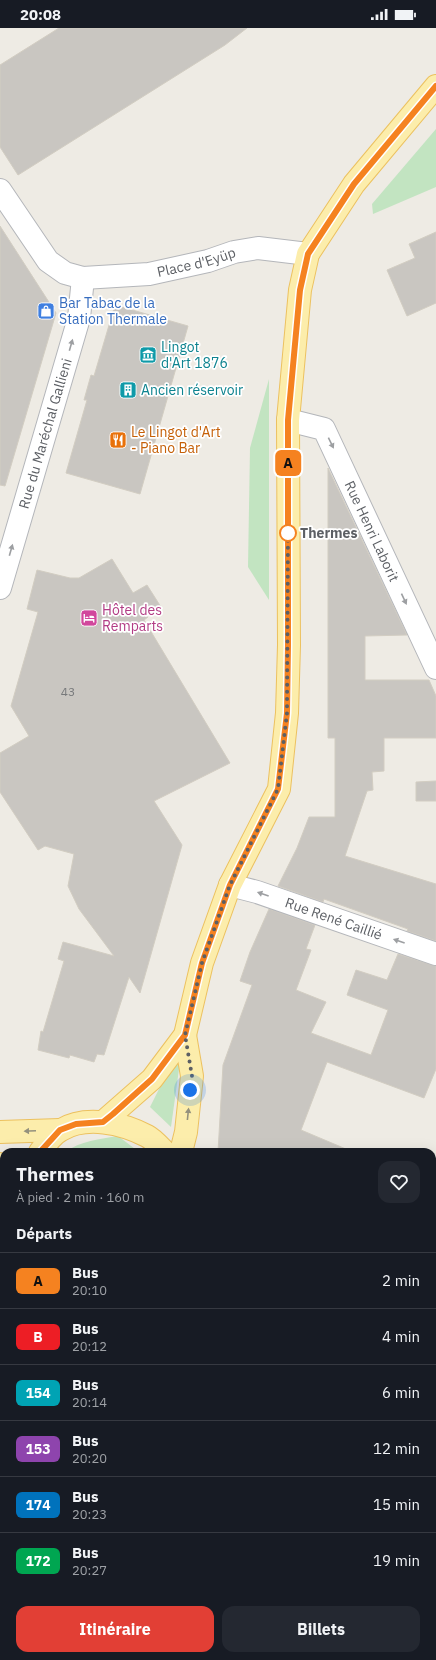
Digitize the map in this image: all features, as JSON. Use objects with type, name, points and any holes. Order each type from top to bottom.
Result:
[{"type":"main road","points":[[182,1148],[186,1132],[192,1076],[185,1035],[202,963],[230,885],[278,789],[287,705],[288,420],[300,290],[308,254],[354,184],[436,86]]},
{"type":"main road","points":[[103,1122],[152,1079],[185,1035]]},
{"type":"main road","points":[[0,1132],[60,1130],[76,1124],[103,1122],[126,1127],[148,1136],[161,1148]]},
{"type":"main road","points":[[44,1148],[60,1130]]},
{"type":"street","points":[[0,190],[48,261],[65,273],[83,278]]},
{"type":"street","name":"Place d'Eyüp","points":[[83,278],[149,274],[208,262],[234,252],[258,248],[308,254]]},
{"type":"street","name":"Rue du Maréchal Gallieni","points":[[0,588],[79,318],[83,278]]},
{"type":"street","name":"Rue Henri Laborit","points":[[288,420],[324,429],[436,668]]},
{"type":"street","name":"Rue René Caillié","points":[[230,885],[257,892],[436,954]]},
{"type":"green space","points":[[436,129],[436,187],[373,214],[372,204]]},
{"type":"green space","points":[[269,379],[269,600],[248,567],[250,448]]},
{"type":"green space","points":[[173,1061],[180,1062],[171,1127],[150,1107]]},
{"type":"green space","points":[[118,1136],[134,1148],[71,1148],[98,1139]]},
{"type":"building","points":[[59,28],[247,28],[225,45],[18,175],[0,147],[0,65]]},
{"type":"building","points":[[0,226],[56,313],[5,486],[0,485]]},
{"type":"building","points":[[436,232],[436,303],[407,316],[387,270],[415,258],[409,244]]},
{"type":"building","name":"Ancien réservoir","points":[[115,305],[188,326],[140,494],[66,473],[87,400],[84,400],[91,375],[94,376]]},
{"type":"building","points":[[328,468],[407,635],[365,636],[365,680],[429,680],[436,696],[436,738],[384,738],[384,771],[372,772],[373,790],[367,791],[345,856],[436,884],[436,941],[407,931],[408,929],[324,899],[323,902],[278,886],[297,848],[309,817],[335,817],[335,738],[328,738]]},
{"type":"building","points":[[112,559],[133,593],[147,585],[161,607],[147,616],[148,617],[144,620],[230,763],[154,801],[182,845],[140,993],[129,977],[104,1055],[97,1054],[94,1062],[70,1055],[69,1058],[38,1050],[41,1031],[43,1032],[64,961],[58,959],[63,942],[114,956],[79,909],[68,886],[74,854],[45,846],[38,850],[0,792],[0,753],[29,736],[11,706],[38,612],[27,609],[37,570],[70,578],[79,578]]},
{"type":"building","points":[[436,781],[436,801],[416,801],[416,782]]},
{"type":"building","points":[[269,909],[315,925],[306,949],[311,950],[296,990],[326,1002],[311,1033],[371,1055],[388,1010],[347,995],[356,970],[387,980],[398,954],[436,966],[436,1069],[424,1098],[327,1062],[301,1130],[344,1148],[218,1148],[223,1065],[252,985],[240,981],[250,952]]},
{"type":"bus line","name":"A","points":[[43,1148],[60,1130],[76,1124],[103,1122],[152,1079],[185,1035],[202,963],[230,885],[278,789],[287,713],[288,420],[300,290],[308,254],[354,184],[436,86]]},
{"type":"place","name":"Bar Tabac de la Station Thermale","points":[[46,311]]},
{"type":"place","name":"Lingot d'Art 1876","points":[[148,355]]},
{"type":"place","name":"Ancien réservoir","points":[[128,390]]},
{"type":"place","name":"Le Lingot d'Art - Piano Bar","points":[[118,440]]},
{"type":"place","name":"Thermes","points":[[288,533]]},
{"type":"place","name":"Hôtel des Remparts","points":[[89,618]]},
{"type":"route","points":[[190,1090],[192,1076],[185,1035],[202,963],[230,885],[278,789],[287,713],[288,526],[288,533]]}]
